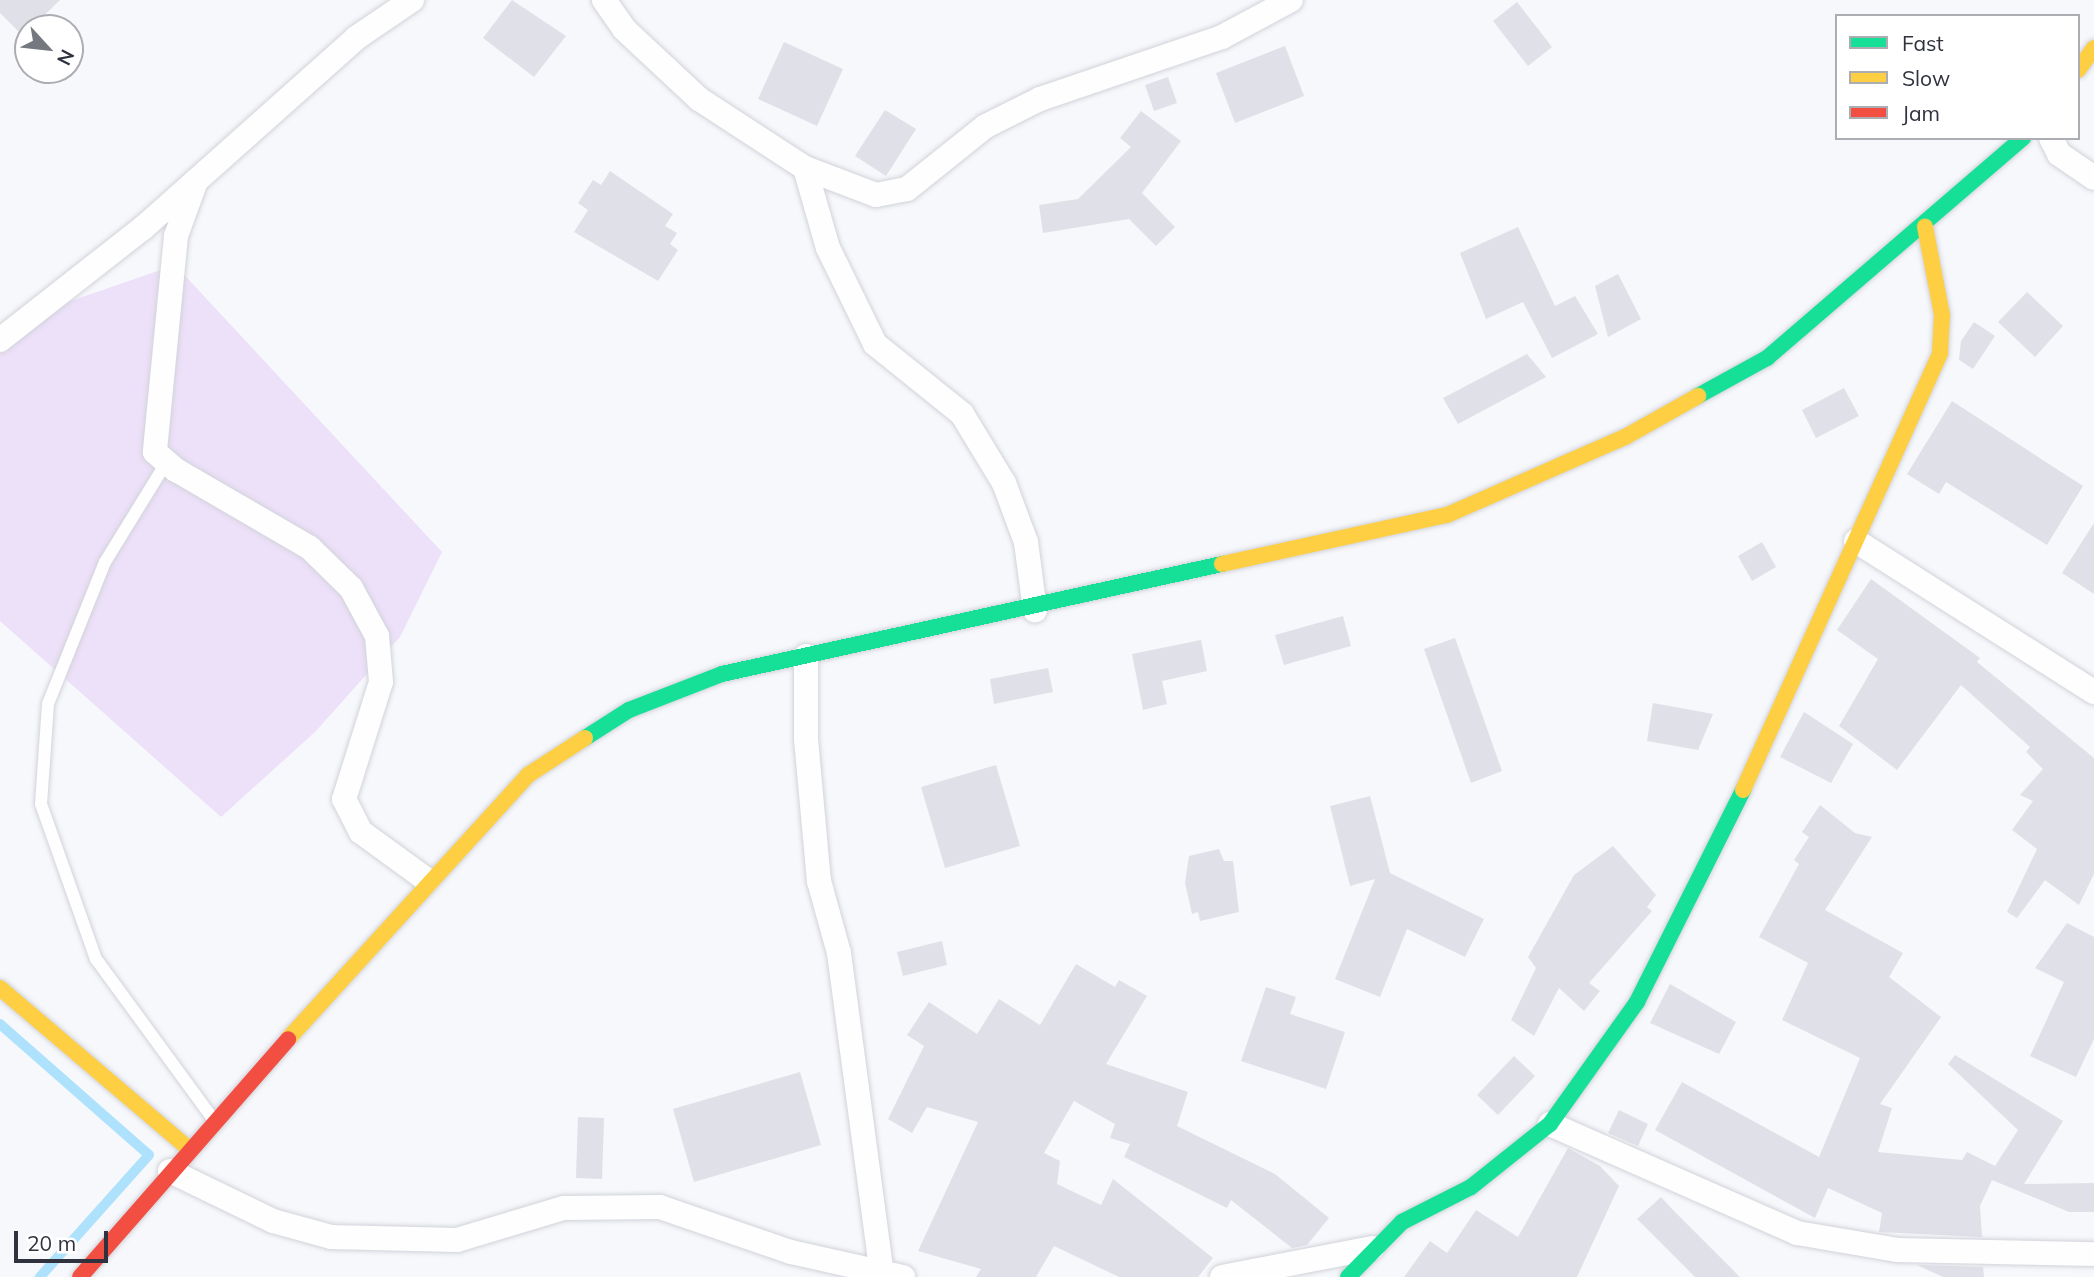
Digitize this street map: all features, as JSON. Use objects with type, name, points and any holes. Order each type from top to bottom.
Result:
[{"type":"street","points":[[0,340],[196,181],[356,38],[412,0]]},
{"type":"street","points":[[604,0],[624,29],[699,99],[805,168],[876,195],[907,189],[986,127],[1040,99],[1222,37],[1291,0]]},
{"type":"street","points":[[2080,67],[2094,48]]},
{"type":"street","points":[[80,1277],[189,1149],[427,880],[528,775],[629,710],[722,674],[1035,610],[1077,595],[1447,515],[1625,437],[1767,358],[1925,227],[2021,140]]},
{"type":"street","points":[[2052,140],[2059,154],[2094,178]]},
{"type":"street","points":[[805,168],[828,248],[875,344],[962,414],[999,473],[1026,542],[1035,610]]},
{"type":"street","points":[[196,181],[177,229],[154,424],[154,450],[166,463],[310,548],[351,588],[377,636],[382,682],[344,799],[361,832],[427,880]]},
{"type":"street","points":[[1348,1277],[1372,1248],[1402,1222],[1504,1165],[1550,1124],[1637,1002],[1699,887],[1940,354],[1942,315],[1925,227]]},
{"type":"street","points":[[1856,541],[2094,692]]},
{"type":"street","points":[[170,1171],[274,1222],[331,1237],[457,1240],[564,1208],[660,1207],[791,1252],[893,1275],[839,953],[819,881],[806,739],[806,656]]},
{"type":"street","points":[[0,988],[189,1149]]},
{"type":"street","points":[[1550,1124],[1797,1233],[1897,1250],[2094,1254]]},
{"type":"street","points":[[1222,1277],[1372,1248]]},
{"type":"lane","points":[[166,463],[105,562],[48,704],[41,804],[96,959],[214,1121]]},
{"type":"shaded area","points":[[175,265],[442,552],[400,637],[315,732],[221,817],[0,621],[0,351],[68,302]]},
{"type":"building","points":[[0,0],[60,0],[46,14],[14,14],[14,27],[0,13]]},
{"type":"building","points":[[512,0],[566,36],[534,77],[483,38]]},
{"type":"building","points":[[1517,2],[1552,47],[1528,66],[1493,21]]},
{"type":"building","points":[[784,42],[843,69],[817,126],[758,99]]},
{"type":"building","points":[[1285,46],[1304,96],[1235,123],[1216,73]]},
{"type":"building","points":[[1168,77],[1177,103],[1154,111],[1145,85]]},
{"type":"building","points":[[885,110],[916,129],[886,176],[855,156]]},
{"type":"building","points":[[1141,111],[1181,141],[1142,193],[1175,227],[1156,246],[1129,219],[1043,233],[1039,205],[1078,199],[1131,147],[1120,138]]},
{"type":"building","points":[[610,171],[673,214],[665,226],[677,233],[670,244],[678,250],[658,281],[574,232],[588,210],[578,203],[593,180],[601,185]]},
{"type":"building","points":[[1518,227],[1555,306],[1575,296],[1598,334],[1552,358],[1523,302],[1486,319],[1460,253]]},
{"type":"building","points":[[1618,274],[1641,319],[1608,337],[1595,286]]},
{"type":"building","points":[[2027,292],[2063,326],[2035,357],[1998,322]]},
{"type":"building","points":[[1974,322],[1995,336],[1973,369],[1959,360],[1961,341]]},
{"type":"building","points":[[1527,354],[1546,377],[1458,424],[1443,398]]},
{"type":"building","points":[[1844,388],[1859,416],[1816,438],[1802,410]]},
{"type":"building","points":[[1952,401],[2083,486],[2047,545],[1946,482],[1939,494],[1907,474]]},
{"type":"building","points":[[2094,523],[2094,594],[2062,573]]},
{"type":"building","points":[[1762,542],[1776,567],[1752,581],[1738,556]]},
{"type":"building","points":[[1871,579],[1980,658],[1977,662],[2094,758],[2094,874],[2079,905],[2045,880],[2017,918],[2007,912],[2037,849],[2012,830],[2033,801],[2020,795],[2043,769],[2026,752],[2030,747],[1961,685],[1897,770],[1839,726],[1878,659],[1837,630]]},
{"type":"building","points":[[1343,616],[1351,646],[1284,665],[1275,635]]},
{"type":"building","points":[[1455,638],[1502,771],[1471,783],[1424,649]]},
{"type":"building","points":[[1201,640],[1207,671],[1162,681],[1167,704],[1143,710],[1132,654]]},
{"type":"building","points":[[1048,668],[1053,692],[994,704],[990,679]]},
{"type":"building","points":[[1653,703],[1713,714],[1698,750],[1647,741]]},
{"type":"building","points":[[1804,712],[1853,744],[1831,783],[1780,757]]},
{"type":"building","points":[[996,765],[1020,846],[945,868],[921,787]]},
{"type":"building","points":[[1370,796],[1390,873],[1484,919],[1465,957],[1407,929],[1380,997],[1335,979],[1375,879],[1350,886],[1330,806]]},
{"type":"building","points":[[1820,805],[1855,833],[1872,837],[1825,910],[1903,953],[1889,977],[1941,1017],[1880,1104],[1892,1108],[1878,1152],[1962,1160],[1967,1152],[1995,1166],[2018,1130],[1948,1064],[1955,1055],[2063,1121],[2024,1184],[2094,1183],[2094,1212],[2069,1212],[1992,1180],[1980,1206],[1982,1237],[1879,1232],[1882,1213],[1828,1188],[1815,1218],[1655,1130],[1682,1082],[1819,1157],[1860,1058],[1782,1020],[1808,963],[1759,937],[1799,864],[1794,860],[1809,837],[1802,832]]},
{"type":"building","points":[[1613,846],[1656,895],[1647,907],[1652,911],[1589,983],[1600,991],[1584,1011],[1559,988],[1534,1036],[1511,1020],[1536,968],[1528,957],[1574,875]]},
{"type":"building","points":[[1219,849],[1224,861],[1233,861],[1239,912],[1200,921],[1198,912],[1192,914],[1185,883],[1189,856]]},
{"type":"building","points":[[2067,923],[2094,937],[2094,1039],[2076,1077],[2030,1056],[2064,982],[2035,968]]},
{"type":"building","points":[[942,941],[947,965],[903,976],[897,952]]},
{"type":"building","points":[[1076,964],[1115,987],[1119,980],[1147,996],[1106,1064],[1188,1092],[1177,1126],[1275,1174],[1329,1218],[1307,1245],[1292,1248],[1231,1200],[1227,1208],[1124,1157],[1130,1144],[1110,1138],[1115,1124],[1074,1101],[1044,1153],[1060,1161],[1057,1184],[1101,1205],[1113,1179],[1213,1258],[1198,1277],[1119,1277],[1054,1246],[1036,1277],[976,1277],[981,1269],[918,1251],[978,1122],[927,1107],[912,1133],[888,1119],[924,1046],[907,1035],[929,1002],[977,1034],[999,999],[1040,1025]]},
{"type":"building","points":[[1670,984],[1736,1022],[1719,1054],[1650,1023]]},
{"type":"building","points":[[1266,987],[1296,997],[1290,1014],[1345,1032],[1326,1089],[1241,1061]]},
{"type":"building","points":[[1514,1056],[1535,1076],[1498,1115],[1477,1095]]},
{"type":"building","points":[[800,1072],[821,1145],[694,1182],[673,1109]]},
{"type":"building","points":[[1619,1110],[1648,1124],[1638,1146],[1608,1133]]},
{"type":"building","points":[[578,1117],[604,1118],[602,1179],[576,1178]]},
{"type":"building","points":[[1568,1148],[1600,1166],[1619,1186],[1577,1277],[1404,1277],[1430,1241],[1447,1253],[1476,1210],[1518,1237]]},
{"type":"building","points":[[1661,1197],[1740,1277],[1695,1277],[1637,1219]]},
{"type":"building","points":[[1917,1265],[1983,1267],[1984,1277],[1943,1277]]},
{"type":"waterway","points":[[0,1024],[149,1155],[40,1277]]},
{"type":"traffic: fast","points":[[1698,396],[1767,358],[2021,140]]},
{"type":"traffic: fast","points":[[585,738],[629,710],[722,674],[1222,564]]},
{"type":"traffic: fast","points":[[1348,1277],[1402,1222],[1471,1187],[1550,1124],[1637,1002],[1743,790]]},
{"type":"traffic: slow","points":[[2080,67],[2094,48]]},
{"type":"traffic: slow","points":[[1743,790],[1940,353],[1942,315],[1925,227]]},
{"type":"traffic: slow","points":[[1222,564],[1447,515],[1625,437],[1698,396]]},
{"type":"traffic: slow","points":[[288,1039],[528,775],[585,738]]},
{"type":"traffic: slow","points":[[0,988],[189,1149]]},
{"type":"traffic: jam","points":[[80,1277],[288,1039]]}]
